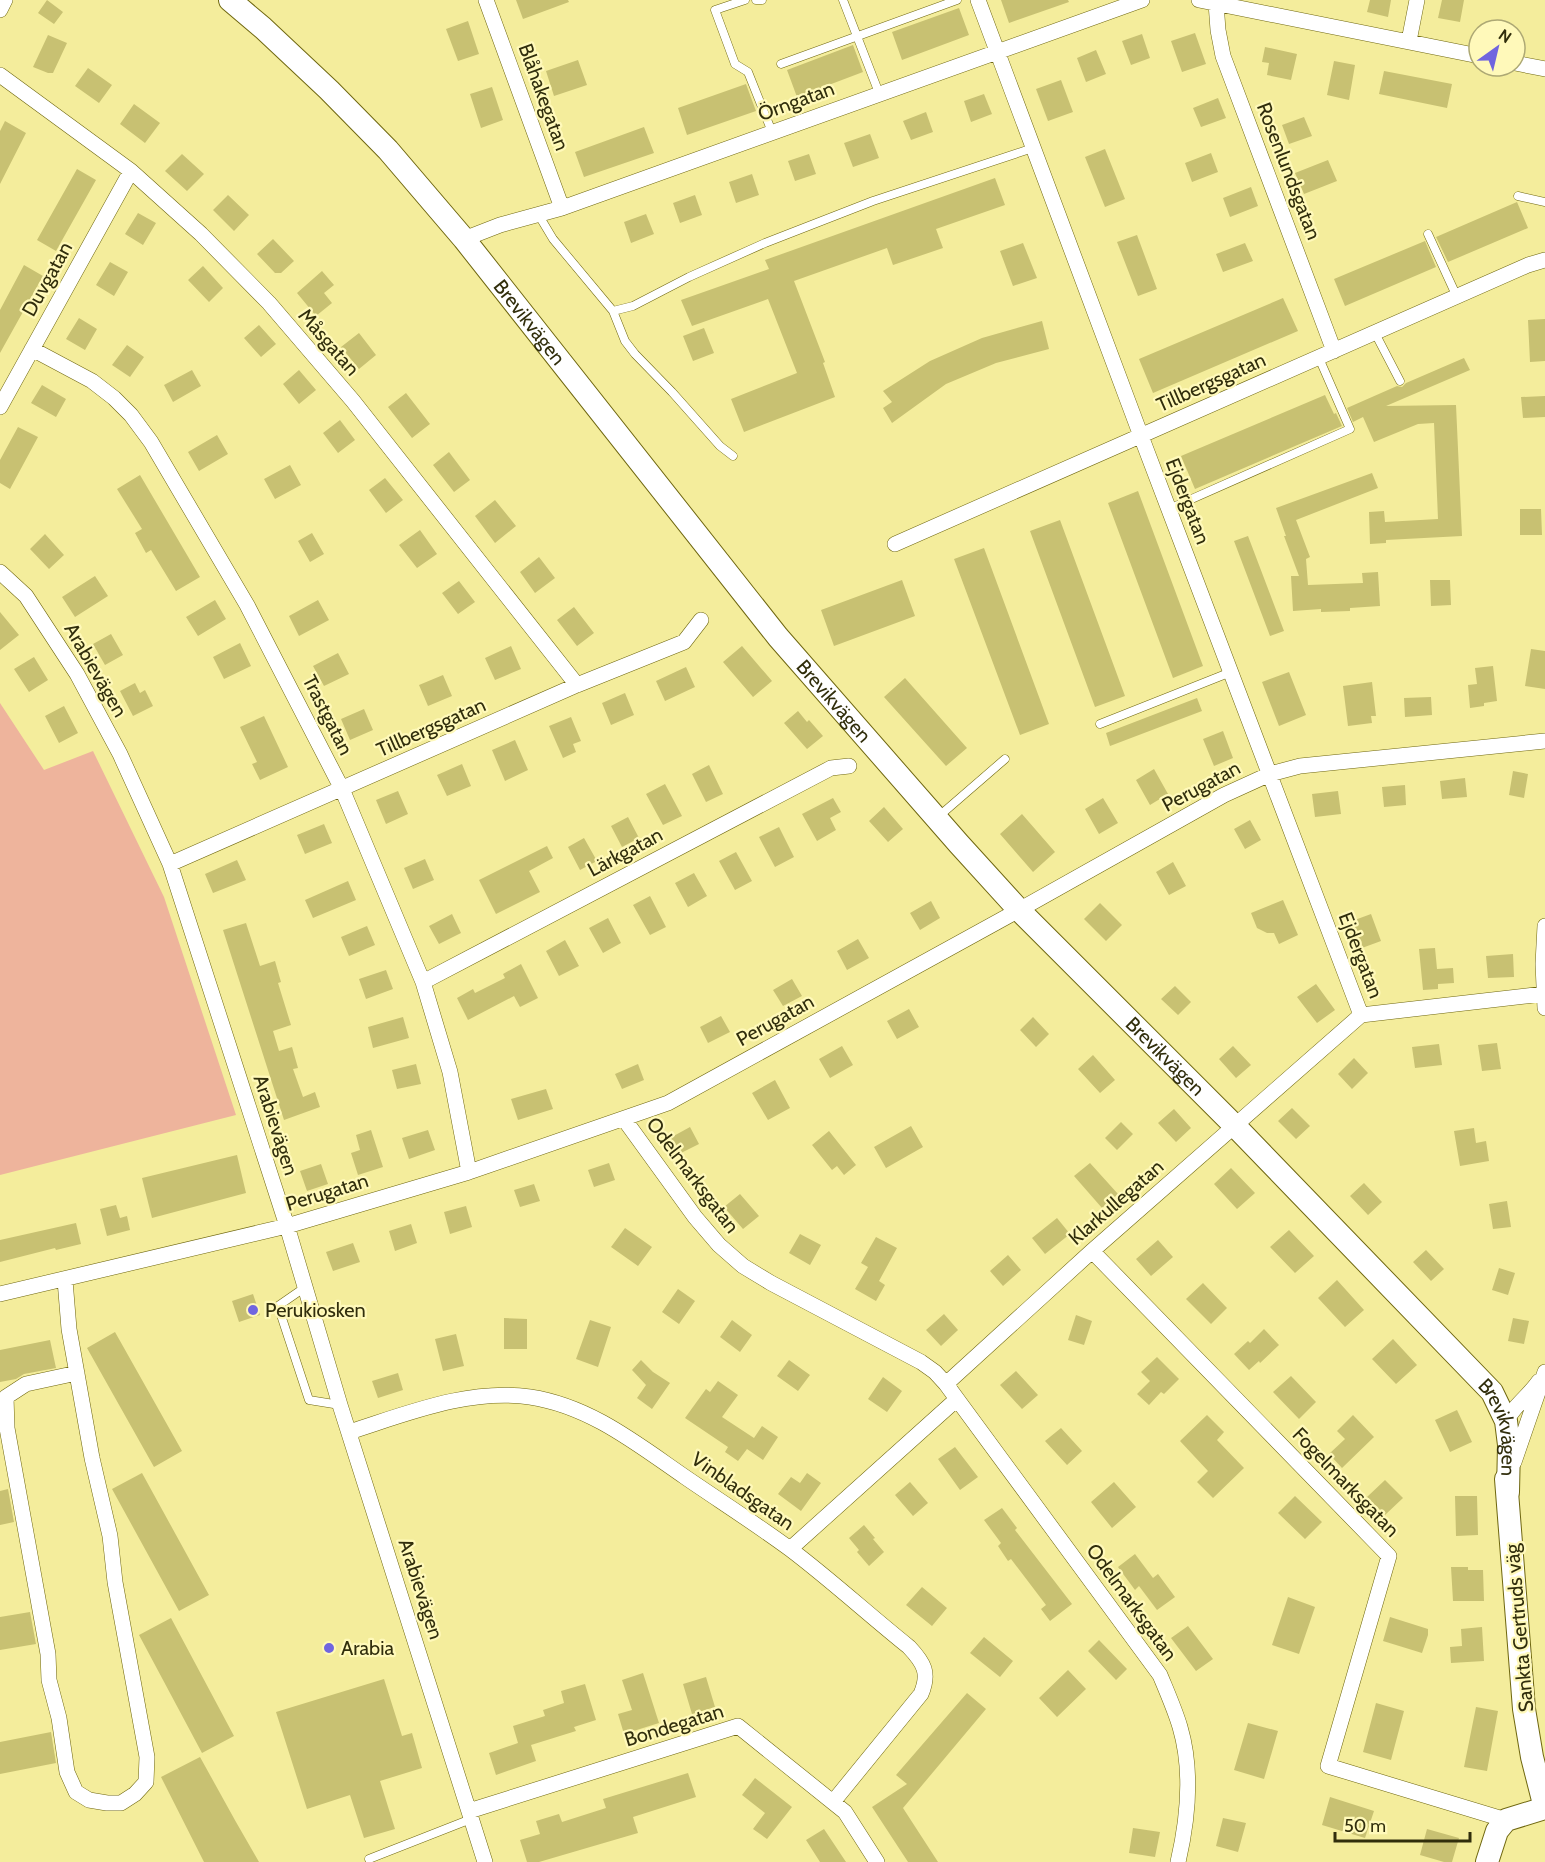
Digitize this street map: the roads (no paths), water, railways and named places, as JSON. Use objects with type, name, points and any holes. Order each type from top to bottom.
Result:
[{"type":"street","points":[[0,10],[5,0]]},
{"type":"street","name":"Brevikvägen","points":[[230,0],[264,28],[388,150],[464,239],[778,637],[1019,910],[1236,1126],[1492,1392],[1506,1421],[1509,1445],[1509,1483]]},
{"type":"street","name":"Blåhakegatan","points":[[486,0],[562,208]]},
{"type":"street","name":"Ejdergatan","points":[[978,0],[1361,1015]]},
{"type":"street","name":"Örngatan","points":[[464,239],[500,225],[562,208],[1142,0]]},
{"type":"street","points":[[1199,0],[1467,53]]},
{"type":"street","points":[[1409,41],[1417,0]]},
{"type":"street","name":"Rosenlundsgatan","points":[[1216,3],[1223,56],[1334,351]]},
{"type":"street","points":[[1527,65],[1545,69]]},
{"type":"street","name":"Måsgatan","points":[[0,75],[131,171],[201,234],[269,303],[353,401],[577,685]]},
{"type":"street","name":"Duvgatan","points":[[0,407],[131,171]]},
{"type":"street","name":"Tillbergsgatan","points":[[895,544],[1545,260]]},
{"type":"street","name":"Trastgatan","points":[[33,349],[92,381],[131,415],[151,442],[247,605],[342,789],[423,982],[450,1072],[469,1172]]},
{"type":"street","name":"Arabievägen","points":[[0,572],[26,596],[76,674],[120,754],[170,864],[287,1226],[340,1405],[485,1862]]},
{"type":"street","name":"Tillbergsgatan","points":[[170,864],[577,685],[684,642],[701,620]]},
{"type":"street","name":"Perugatan","points":[[0,1294],[287,1226],[469,1172],[668,1103],[1224,795],[1270,774],[1300,766],[1545,741]]},
{"type":"street","name":"Lärkgatan","points":[[423,982],[831,768],[849,766]]},
{"type":"street","points":[[1361,1015],[1544,1001],[1545,926]]},
{"type":"street","name":"Klarkullegatan","points":[[946,1384],[1092,1251],[1361,1015]]},
{"type":"street","name":"Odelmarksgatan","points":[[624,1119],[695,1217],[719,1245],[743,1266],[921,1362],[946,1384]]},
{"type":"street","name":"Fogelmarksgatan","points":[[1092,1251],[1389,1556],[1328,1766],[1506,1820]]},
{"type":"street","points":[[65,1280],[69,1329],[77,1373],[92,1458],[110,1536],[115,1582],[147,1757],[146,1782],[135,1794],[121,1803],[88,1800],[76,1792],[67,1773],[7,1428],[6,1397],[26,1384],[77,1373]]},
{"type":"street","name":"Brevikvägen","points":[[1471,1372],[1488,1409],[1500,1446]]},
{"type":"street","name":"Sankta Gertruds väg","points":[[1506,1820],[1545,1809],[1532,1757],[1524,1709],[1509,1483],[1500,1446],[1501,1433],[1512,1410],[1531,1392],[1545,1373]]},
{"type":"street","name":"Sankta Gertruds väg","points":[[1509,1483],[1545,1373]]},
{"type":"street","points":[[790,1549],[957,1399],[946,1384]]},
{"type":"street","name":"Vinbladsgatan","points":[[349,1432],[468,1398],[494,1395],[529,1397],[561,1404],[590,1415],[621,1433],[790,1549],[909,1647],[920,1660],[925,1671],[926,1683],[921,1694],[833,1802]]},
{"type":"street","name":"Odelmarksgatan","points":[[957,1399],[1160,1675],[1180,1728],[1189,1790],[1178,1862]]},
{"type":"street","name":"Bondegatan","points":[[470,1815],[738,1726],[845,1812],[877,1862]]},
{"type":"street","points":[[1487,1862],[1497,1831],[1506,1820]]},
{"type":"lane","points":[[745,0],[715,10],[735,64],[748,72],[772,132]]},
{"type":"lane","points":[[756,0],[762,0]]},
{"type":"lane","points":[[843,0],[879,93]]},
{"type":"lane","points":[[781,64],[957,0]]},
{"type":"lane","points":[[613,311],[633,306],[689,277],[765,243],[873,201],[1033,148]]},
{"type":"lane","points":[[1518,196],[1545,202]]},
{"type":"lane","points":[[538,214],[553,239],[613,311],[625,341],[635,354],[720,446],[733,456]]},
{"type":"lane","points":[[1428,234],[1457,297]]},
{"type":"lane","points":[[1374,333],[1400,381]]},
{"type":"lane","points":[[1169,509],[1350,429],[1319,357]]},
{"type":"lane","points":[[1100,724],[1231,672]]},
{"type":"lane","points":[[937,818],[1005,759]]},
{"type":"lane","points":[[304,1288],[278,1306],[309,1400],[340,1405]]},
{"type":"lane","points":[[369,1859],[470,1815]]},
{"type":"place","name":"Perukiosken","points":[[253,1310]]},
{"type":"place","name":"Arabia","points":[[329,1648]]}]
